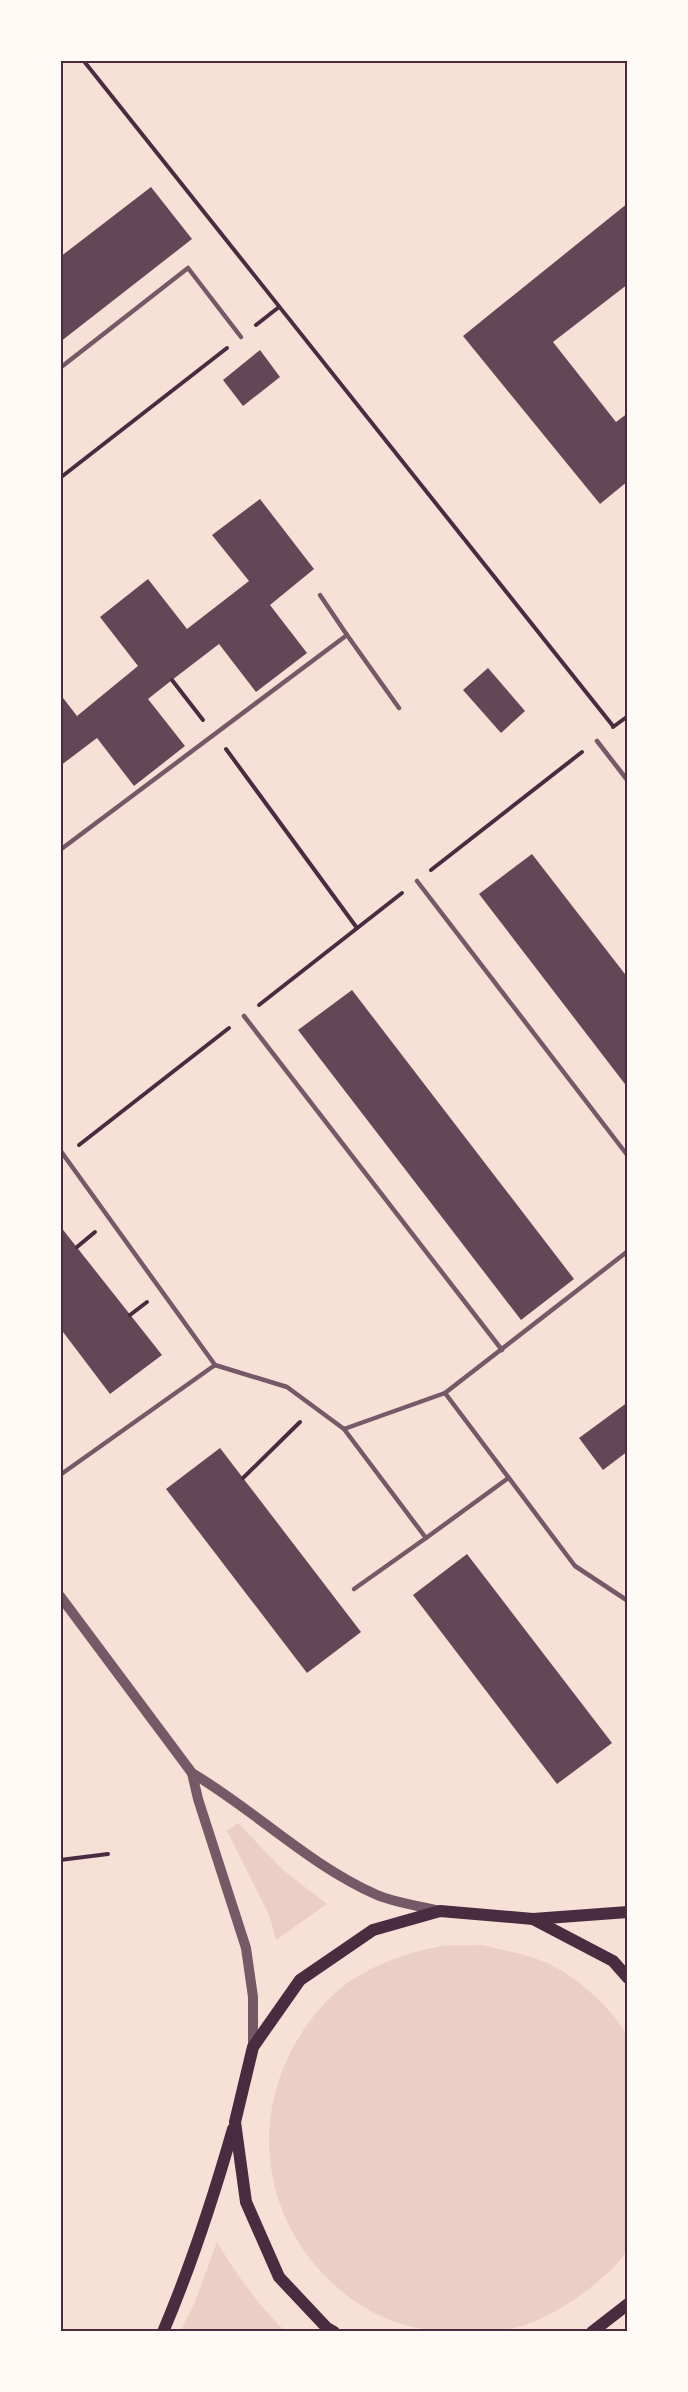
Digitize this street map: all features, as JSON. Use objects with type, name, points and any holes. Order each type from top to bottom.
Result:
[{"type":"main road","points":[[163,2332],[209,2212],[235,2122],[253,2047],[300,1980],[373,1930],[440,1911],[533,1919],[628,1912]]},
{"type":"main road","points":[[533,1919],[613,1961],[628,1978]]},
{"type":"main road","points":[[235,2122],[246,2202],[279,2277],[327,2328],[334,2332]]},
{"type":"main road","points":[[592,2332],[628,2304]]},
{"type":"street","points":[[60,1596],[192,1773],[218,1789],[334,1874],[380,1896],[440,1911]]},
{"type":"street","points":[[192,1773],[198,1799],[246,1948],[254,1997],[253,2047]]},
{"type":"lane","points":[[60,368],[188,268],[241,337]]},
{"type":"lane","points":[[320,595],[399,708]]},
{"type":"lane","points":[[60,850],[347,635]]},
{"type":"lane","points":[[597,741],[628,781]]},
{"type":"lane","points":[[417,881],[628,1156]]},
{"type":"lane","points":[[244,1016],[502,1350]]},
{"type":"lane","points":[[60,1150],[215,1365],[287,1387],[344,1429],[426,1538]]},
{"type":"lane","points":[[344,1429],[444,1393],[628,1251]]},
{"type":"lane","points":[[60,1475],[215,1365]]},
{"type":"lane","points":[[444,1393],[575,1566],[628,1601]]},
{"type":"lane","points":[[354,1589],[507,1479]]},
{"type":"path","points":[[83,60],[614,727]]},
{"type":"path","points":[[60,478],[279,306]]},
{"type":"path","points":[[172,680],[357,928]]},
{"type":"path","points":[[64,1156],[628,716]]},
{"type":"path","points":[[243,1478],[315,1408]]},
{"type":"path","points":[[60,1860],[108,1854]]},
{"type":"shaded area","points":[[238,1823],[283,1870],[327,1904],[276,1940],[270,1917],[227,1831]]},
{"type":"shaded area","points":[[483,1945],[537,1959],[576,1980],[600,2001],[628,2036],[628,2245],[617,2263],[596,2284],[561,2308],[528,2324],[495,2331],[457,2332],[424,2329],[393,2321],[351,2299],[313,2262],[293,2233],[279,2202],[271,2168],[269,2134],[273,2100],[284,2066],[301,2034],[322,2006],[350,1981],[381,1964],[414,1952],[442,1946]]},
{"type":"shaded area","points":[[217,2242],[248,2289],[286,2332],[180,2332],[195,2302]]},
{"type":"building","points":[[151,187],[192,239],[60,342],[60,257]]},
{"type":"building","points":[[628,203],[628,284],[553,342],[616,422],[628,413],[628,481],[600,504],[463,336]]},
{"type":"building","points":[[260,350],[280,377],[243,406],[223,380]]},
{"type":"building","points":[[260,499],[314,569],[270,605],[307,653],[256,692],[219,644],[172,680],[148,699],[185,746],[134,786],[97,738],[60,766],[60,694],[77,716],[138,666],[100,617],[148,579],[187,629],[249,581],[212,535]]},
{"type":"building","points":[[488,668],[525,711],[501,733],[463,690]]},
{"type":"building","points":[[532,854],[628,978],[628,1088],[479,894]]},
{"type":"building","points":[[352,990],[574,1279],[521,1320],[298,1030]]},
{"type":"building","points":[[60,1226],[162,1355],[110,1394],[60,1328]]},
{"type":"building","points":[[628,1402],[628,1451],[603,1470],[579,1438]]},
{"type":"building","points":[[220,1448],[361,1632],[307,1673],[166,1489]]},
{"type":"building","points":[[467,1554],[612,1743],[557,1784],[413,1595]]}]
